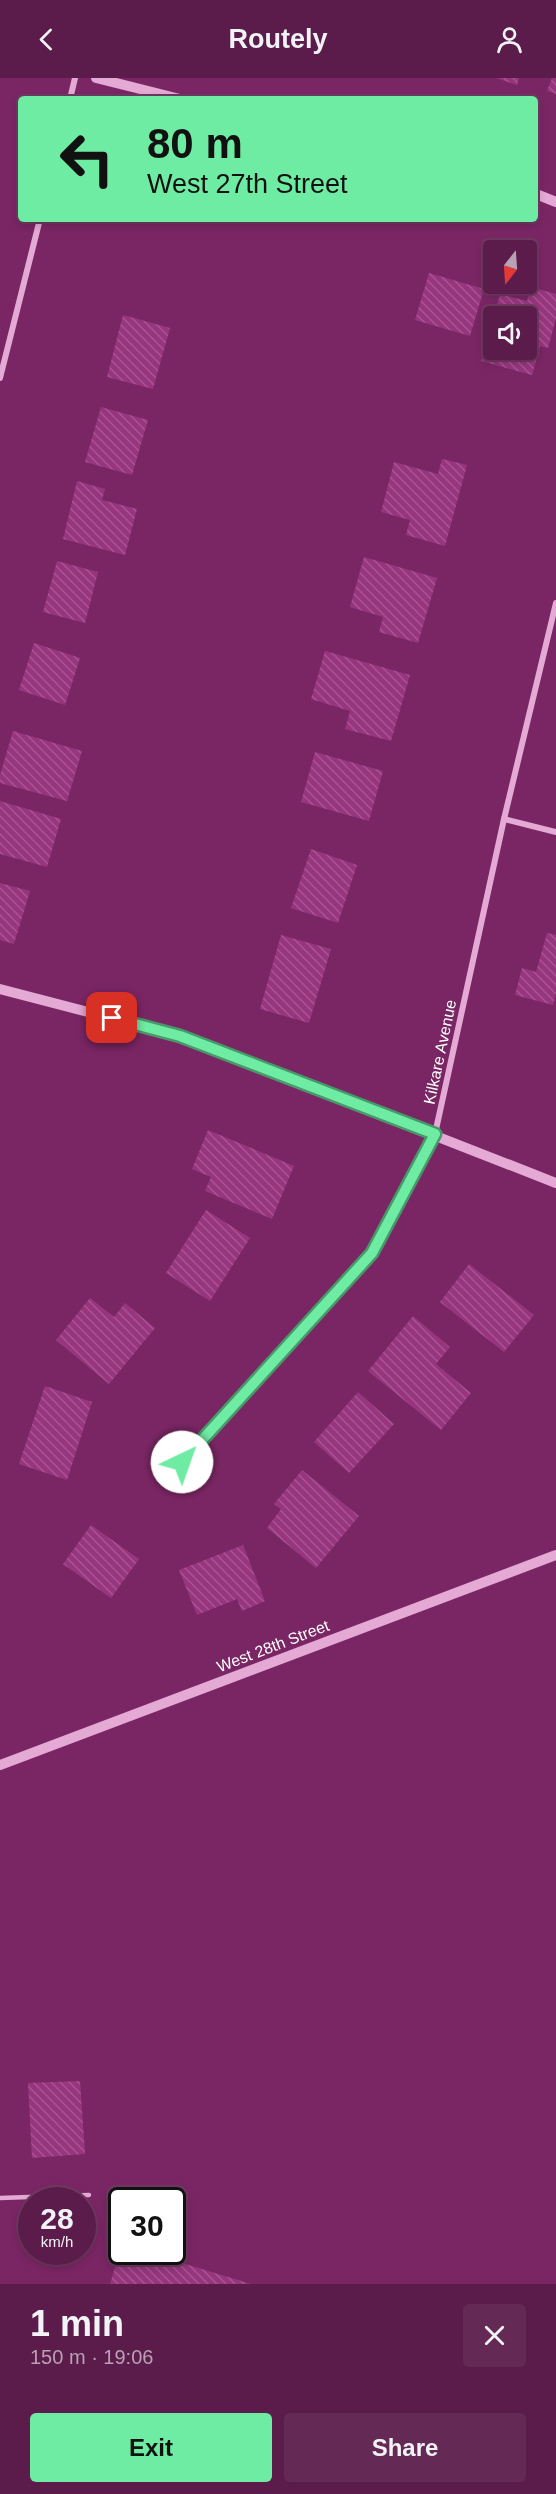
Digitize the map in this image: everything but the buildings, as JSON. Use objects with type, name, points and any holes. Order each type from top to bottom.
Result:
[{"type":"street","points":[[71,96],[75,78]]},
{"type":"street","points":[[96,78],[168,96]]},
{"type":"street","points":[[538,195],[556,202]]},
{"type":"street","points":[[0,378],[39,222]]},
{"type":"street","name":"Kilkare Avenue","points":[[182,1462],[372,1253],[435,1134],[504,819],[556,603]]},
{"type":"street","points":[[504,819],[556,831]]},
{"type":"street","points":[[0,989],[180,1036],[556,1183]]},
{"type":"street","name":"West 28th Street","points":[[0,1765],[556,1555]]},
{"type":"lane","points":[[0,2198],[18,2197]]},
{"type":"route","points":[[112,1018],[180,1036],[435,1134],[372,1253],[182,1462]]}]
